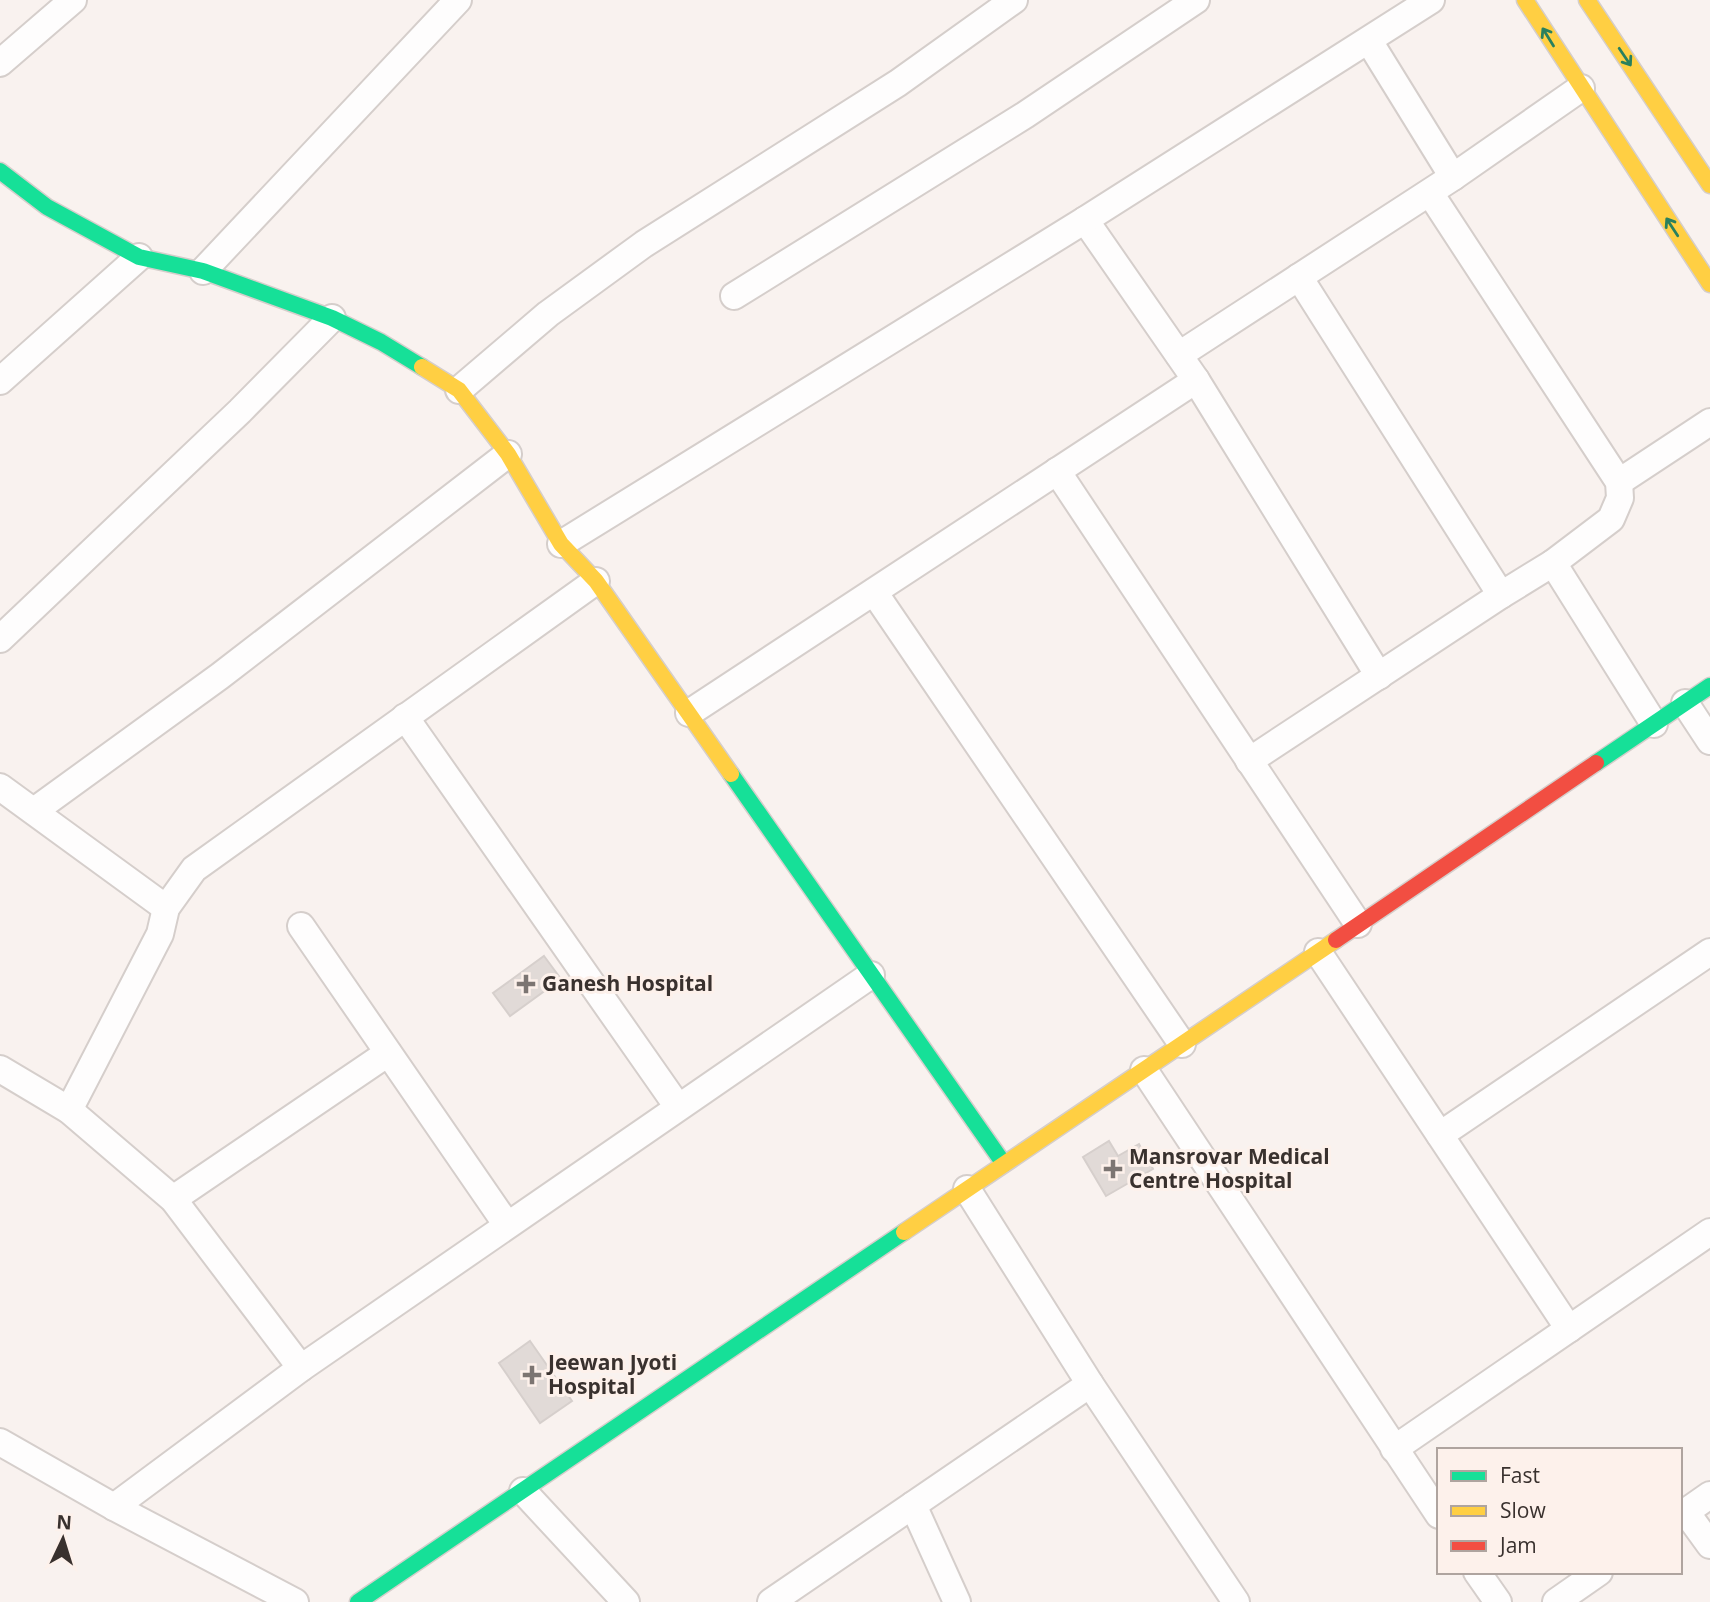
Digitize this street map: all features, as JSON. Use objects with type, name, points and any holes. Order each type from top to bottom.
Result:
[{"type":"street","points":[[0,63],[73,0]]},
{"type":"street","points":[[202,271],[458,0]]},
{"type":"street","points":[[459,390],[548,314],[644,244],[898,83],[1014,0]]},
{"type":"street","points":[[734,296],[1025,115],[1196,0]]},
{"type":"street","points":[[561,544],[1085,220],[1431,0]]},
{"type":"street","points":[[1525,0],[1710,284]]},
{"type":"street","points":[[1587,0],[1710,185]]},
{"type":"street","points":[[1369,41],[1453,177]]},
{"type":"street","points":[[1178,355],[1430,193],[1581,88]]},
{"type":"street","points":[[0,171],[47,207],[139,257],[202,271],[332,318],[381,342],[459,390],[508,454],[561,544],[596,581],[1004,1164]]},
{"type":"street","points":[[1249,761],[1553,563],[1611,519],[1620,498],[1619,482],[1430,193]]},
{"type":"street","points":[[1085,220],[1196,380],[1379,676]]},
{"type":"street","points":[[0,381],[139,257]]},
{"type":"street","points":[[1299,277],[1501,595]]},
{"type":"street","points":[[0,639],[240,411],[332,318]]},
{"type":"street","points":[[689,713],[1196,380]]},
{"type":"street","points":[[1619,482],[1710,422]]},
{"type":"street","points":[[34,811],[220,676],[508,454]]},
{"type":"street","points":[[1057,471],[1358,925]]},
{"type":"street","points":[[1553,563],[1654,724]]},
{"type":"street","points":[[69,1110],[160,934],[166,908],[194,869],[596,581]]},
{"type":"street","points":[[874,592],[1182,1044]]},
{"type":"street","points":[[358,1602],[1710,686]]},
{"type":"street","points":[[1685,703],[1710,741]]},
{"type":"street","points":[[405,717],[678,1107]]},
{"type":"street","points":[[0,787],[166,908]]},
{"type":"street","points":[[302,926],[507,1225]]},
{"type":"street","points":[[1318,952],[1569,1329]]},
{"type":"street","points":[[1440,1135],[1710,952]]},
{"type":"street","points":[[114,1507],[301,1368],[871,975]]},
{"type":"street","points":[[173,1199],[388,1053]]},
{"type":"street","points":[[0,1069],[69,1110],[173,1199],[301,1368]]},
{"type":"street","points":[[1144,1070],[1437,1512]]},
{"type":"street","points":[[967,1189],[1090,1384],[1236,1602]]},
{"type":"street","points":[[1394,1449],[1710,1233]]},
{"type":"street","points":[[771,1602],[1090,1384]]},
{"type":"street","points":[[0,1442],[114,1507],[295,1602]]},
{"type":"street","points":[[523,1490],[626,1602]]},
{"type":"street","points":[[1710,1495],[1683,1514],[1710,1545]]},
{"type":"street","points":[[913,1505],[957,1602]]},
{"type":"street","points":[[1478,1574],[1498,1602]]},
{"type":"street","points":[[1556,1602],[1596,1574]]},
{"type":"building","points":[[544,956],[561,979],[510,1016],[493,993]]},
{"type":"building","points":[[1109,1141],[1118,1156],[1139,1144],[1153,1169],[1106,1196],[1083,1157]]},
{"type":"building","points":[[530,1341],[572,1401],[540,1423],[499,1363]]},
{"type":"traffic: fast","points":[[0,171],[47,207],[139,257],[203,271],[332,318],[381,342],[422,367]]},
{"type":"traffic: fast","points":[[1596,763],[1710,686]]},
{"type":"traffic: fast","points":[[731,774],[1004,1164]]},
{"type":"traffic: fast","points":[[358,1602],[904,1232]]},
{"type":"traffic: slow","points":[[1525,0],[1710,284]]},
{"type":"traffic: slow","points":[[1587,0],[1710,185]]},
{"type":"traffic: slow","points":[[422,367],[459,390],[508,454],[561,544],[596,581],[731,774]]},
{"type":"traffic: slow","points":[[904,1232],[1336,940]]},
{"type":"traffic: jam","points":[[1336,940],[1596,763]]},
{"type":"place","name":"Ganesh Hospital","points":[[526,984]]},
{"type":"place","name":"Mansrovar Medical Centre Hospital","points":[[1113,1169]]},
{"type":"place","name":"Jeewan Jyoti Hospital","points":[[532,1375]]}]
